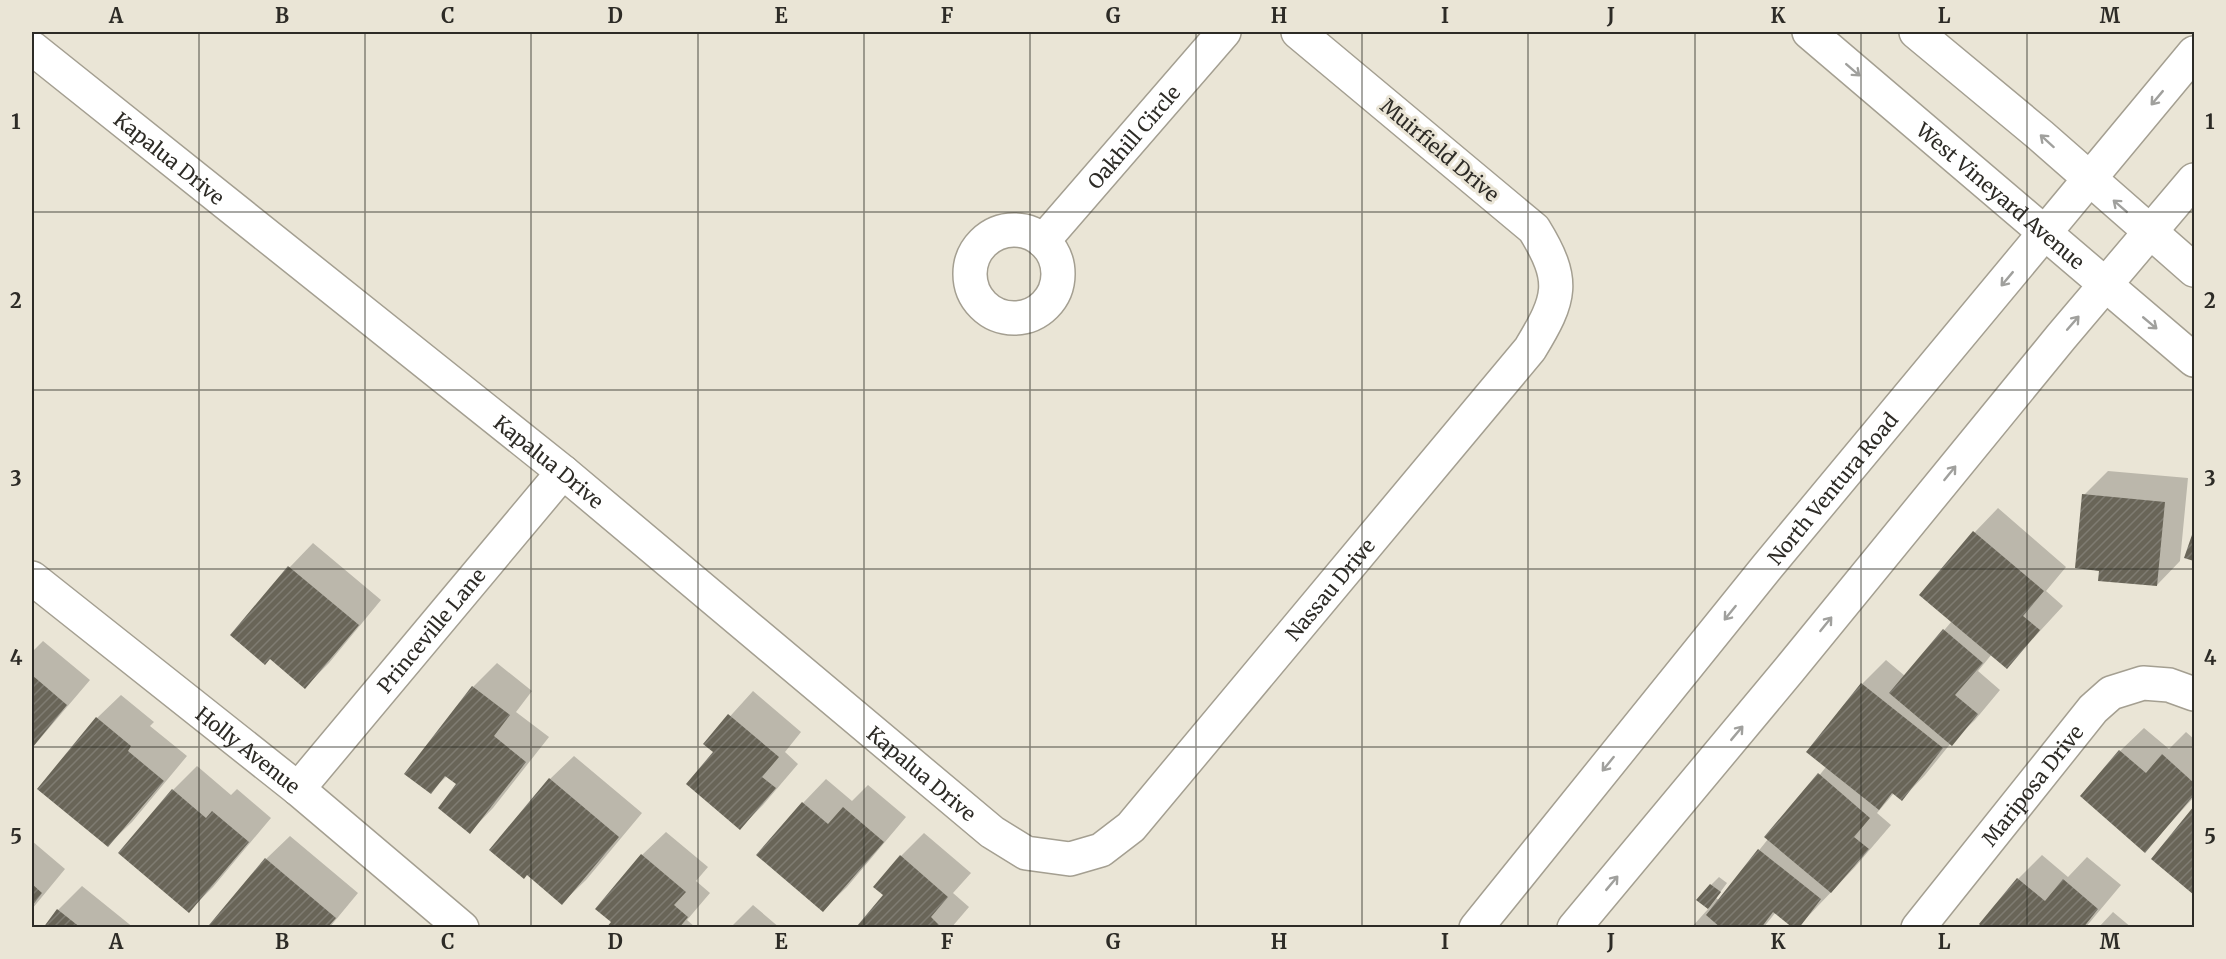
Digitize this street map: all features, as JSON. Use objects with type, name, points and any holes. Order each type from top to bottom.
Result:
[{"type":"street","name":"Oakhill Circle","points":[[1043,241],[1224,32]]},
{"type":"street","name":"Muirfield Drive","points":[[1298,32],[1534,229],[1550,255],[1557,286]]},
{"type":"street","name":"West Vineyard Avenue","points":[[1809,32],[2194,360]]},
{"type":"street","points":[[1916,32],[2040,135],[2194,270]]},
{"type":"street","name":"Kapalua Drive","points":[[32,48],[563,472],[992,832],[1026,853],[1070,859]]},
{"type":"street","name":"North Ventura Road","points":[[1476,927],[1767,567],[2091,180],[2194,53]]},
{"type":"street","points":[[1574,927],[1789,670],[2061,337],[2194,180]]},
{"type":"street","name":"Nassau Drive","points":[[1070,859],[1101,850],[1131,827],[1530,349],[1548,320],[1557,286]]},
{"type":"street","name":"Princeville Lane","points":[[298,789],[563,472]]},
{"type":"street","name":"Holly Avenue","points":[[32,578],[298,789],[462,927]]},
{"type":"street","name":"Mariposa Drive","points":[[1918,927],[2093,709],[2111,693],[2143,683],[2182,690]]},
{"type":"building","points":[[2082,494],[2165,502],[2157,586],[2098,581],[2099,571],[2075,568]]},
{"type":"building","points":[[2194,529],[2194,561],[2184,558]]},
{"type":"building","points":[[1973,531],[2044,591],[2023,616],[2040,630],[2007,669],[1919,595]]},
{"type":"building","points":[[288,566],[359,625],[305,689],[270,659],[265,665],[230,635]]},
{"type":"building","points":[[1943,629],[1983,663],[1955,695],[1978,714],[1952,746],[1889,693]]},
{"type":"building","points":[[32,675],[67,705],[32,748]]},
{"type":"building","points":[[1861,683],[1943,748],[1902,801],[1892,793],[1879,810],[1806,752]]},
{"type":"building","points":[[472,686],[510,715],[494,736],[526,762],[470,834],[438,808],[456,784],[445,776],[431,794],[404,774]]},
{"type":"building","points":[[728,714],[779,757],[762,777],[776,788],[740,830],[686,784],[713,752],[703,744]]},
{"type":"building","points":[[96,717],[131,746],[128,751],[164,781],[108,847],[37,789]]},
{"type":"building","points":[[2119,750],[2146,773],[2162,754],[2194,783],[2194,795],[2145,853],[2080,796]]},
{"type":"building","points":[[1818,773],[1870,818],[1854,837],[1869,849],[1831,893],[1764,837]]},
{"type":"building","points":[[549,778],[619,837],[562,905],[527,875],[524,879],[489,850]]},
{"type":"building","points":[[172,789],[206,818],[212,811],[249,842],[189,913],[118,853]]},
{"type":"building","points":[[802,802],[828,824],[843,807],[884,842],[823,912],[756,855]]},
{"type":"building","points":[[2194,806],[2194,895],[2151,859]]},
{"type":"building","points":[[1758,849],[1821,899],[1799,928],[1793,928],[1773,912],[1761,928],[1721,928],[1706,915]]},
{"type":"building","points":[[641,854],[686,892],[674,905],[688,917],[679,928],[606,928],[611,922],[595,909]]},
{"type":"building","points":[[900,855],[948,897],[931,917],[942,928],[860,928],[857,926],[883,895],[873,887]]},
{"type":"building","points":[[265,858],[336,918],[327,928],[212,928],[209,925]]},
{"type":"building","points":[[2017,878],[2045,901],[2063,879],[2098,909],[2083,928],[1983,928],[1979,924]]},
{"type":"building","points":[[32,884],[42,893],[32,906]]},
{"type":"building","points":[[1710,884],[1721,892],[1708,909],[1696,900]]},
{"type":"building","points":[[57,909],[81,928],[43,928]]}]
